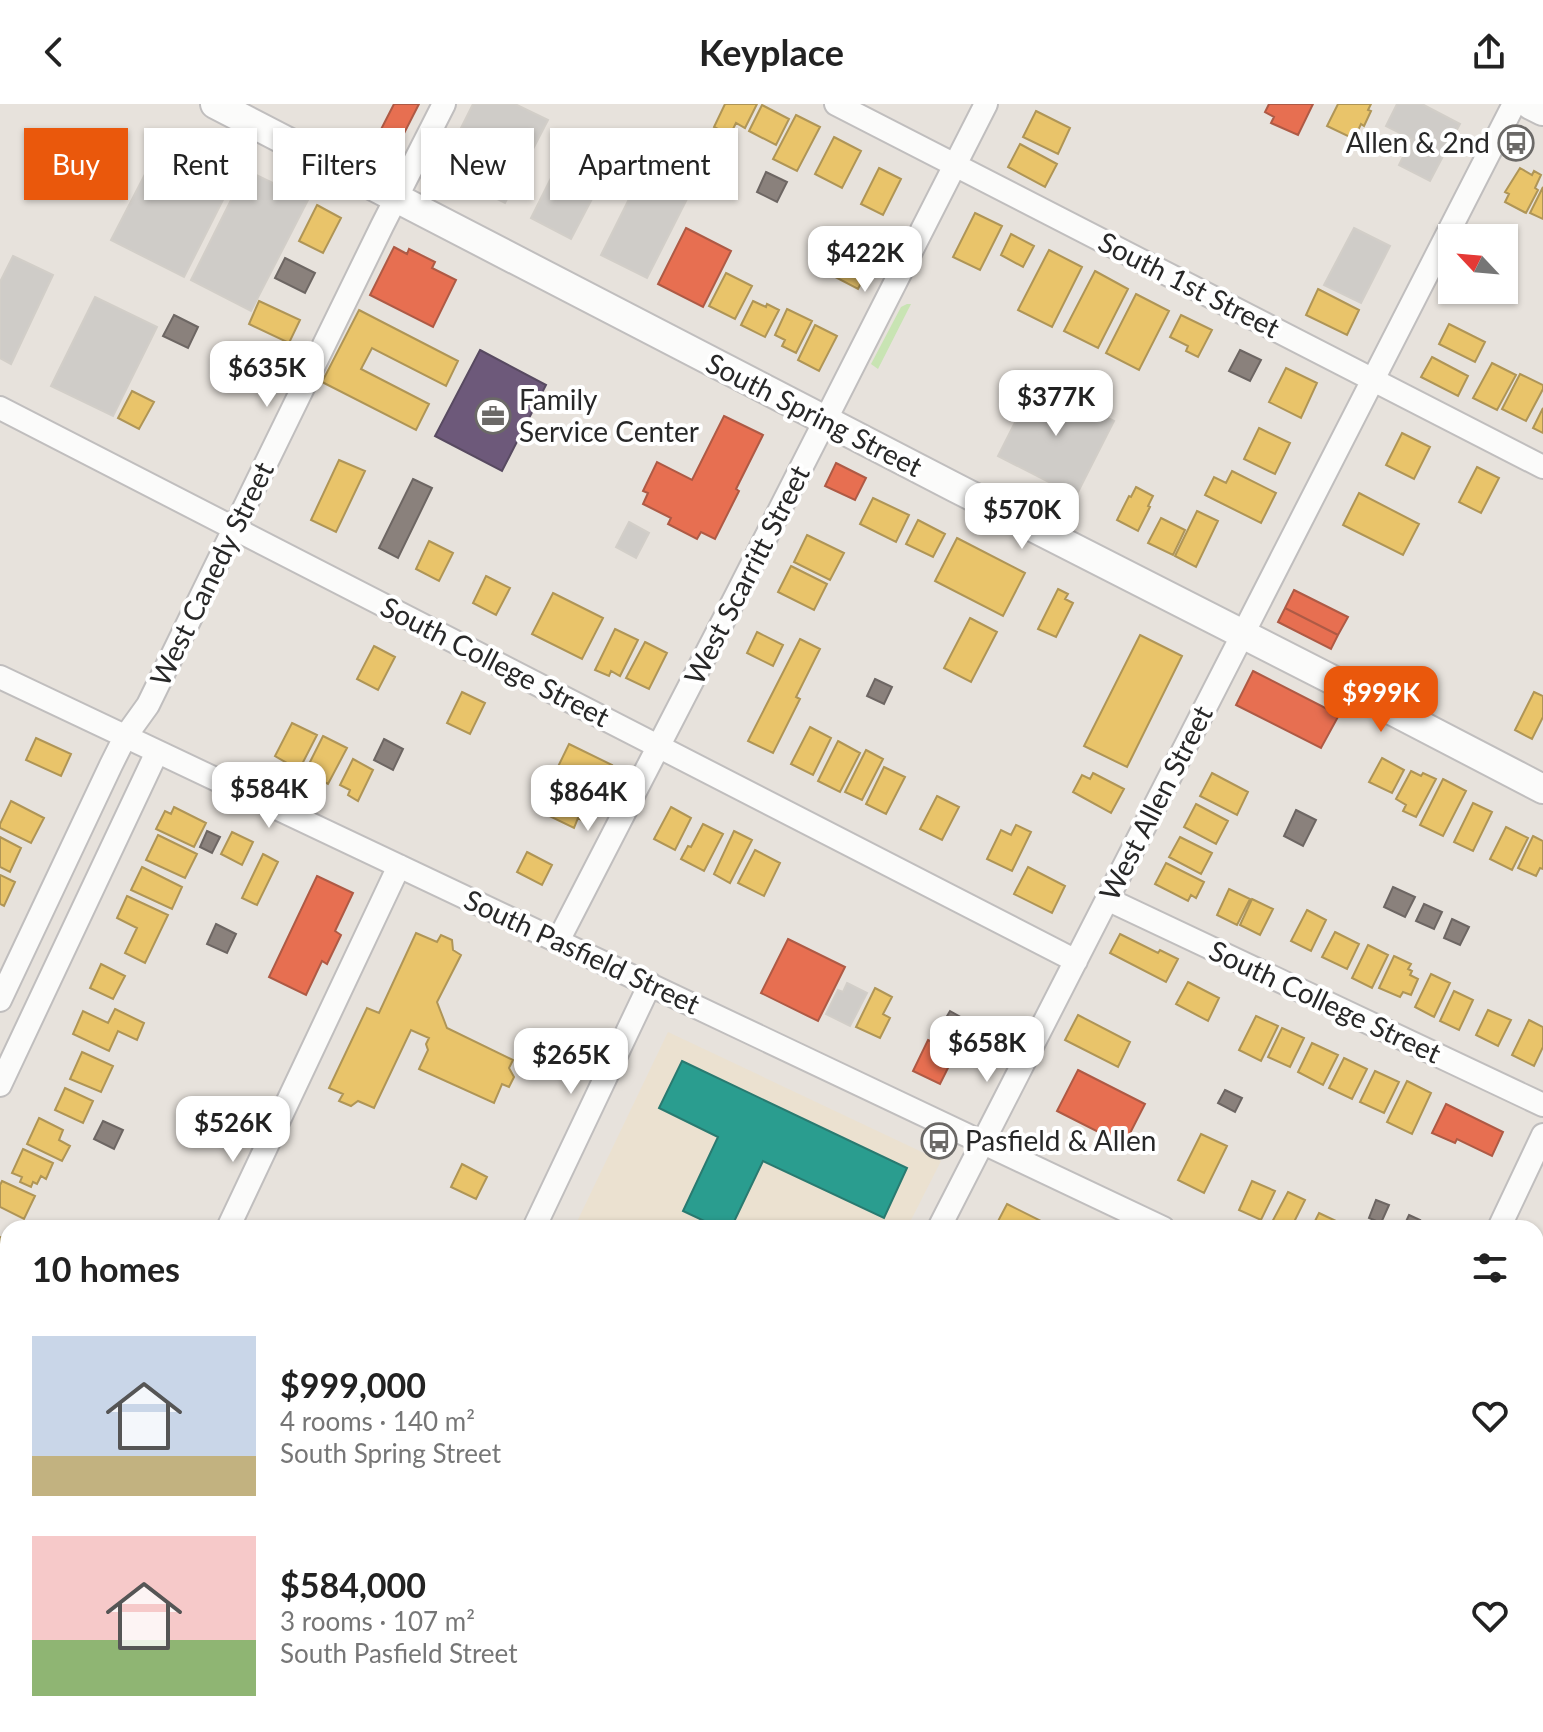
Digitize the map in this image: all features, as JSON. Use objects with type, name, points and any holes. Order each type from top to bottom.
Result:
[{"type":"main road","points":[[1531,104],[1543,110]]},
{"type":"street","name":"South Spring Street","points":[[215,104],[273,134]]},
{"type":"street","name":"West Canedy Street","points":[[405,180],[444,104]]},
{"type":"street","name":"South 1st Street","points":[[836,104],[1543,467]]},
{"type":"street","name":"West Scarritt Street","points":[[558,941],[986,104]]},
{"type":"street","name":"West Allen Street","points":[[943,1220],[1514,104]]},
{"type":"street","name":"West Canedy Street","points":[[0,1000],[125,737],[148,705],[395,200]]},
{"type":"street","name":"South Spring Street","points":[[400,200],[1543,789]]},
{"type":"street","name":"South College Street","points":[[0,408],[1076,961]]},
{"type":"street","name":"South Pasfield Street","points":[[0,677],[1146,1220]]},
{"type":"street","points":[[0,1085],[157,752]]},
{"type":"street","points":[[232,1220],[399,866]]},
{"type":"street","name":"South College Street","points":[[1107,899],[1543,1105]]},
{"type":"street","points":[[538,1220],[650,984]]},
{"type":"street","points":[[1503,1220],[1543,1135]]},
{"type":"shaded area","points":[[668,1032],[941,1161],[911,1220],[578,1220]]},
{"type":"green space","points":[[911,304],[878,369],[871,364],[901,307]]},
{"type":"building: Homes","points":[[725,104],[757,104],[745,128],[736,123],[734,128],[714,127]]},
{"type":"building: Homes","points":[[1338,104],[1371,104],[1364,126],[1361,124],[1354,139],[1327,126]]},
{"type":"building: Homes","points":[[762,105],[789,119],[776,145],[749,131]]},
{"type":"building: Homes","points":[[1036,111],[1070,128],[1058,154],[1023,137]]},
{"type":"building: Homes","points":[[796,115],[820,127],[797,171],[773,159]]},
{"type":"building: Homes","points":[[834,137],[861,151],[842,188],[815,174]]},
{"type":"building: Homes","points":[[1020,144],[1057,164],[1045,187],[1008,167]]},
{"type":"building: Homes","points":[[879,168],[901,179],[883,215],[861,204]]},
{"type":"building: Homes","points":[[1520,168],[1532,175],[1534,171],[1541,175],[1535,188],[1538,190],[1526,213],[1505,202],[1509,194],[1505,192]]},
{"type":"building: Homes","points":[[1543,187],[1543,219],[1530,213]]},
{"type":"building: Homes","points":[[317,205],[341,218],[323,253],[299,241]]},
{"type":"building: Homes","points":[[975,213],[1002,226],[980,270],[953,257]]},
{"type":"building: Homes","points":[[1011,234],[1034,246],[1023,267],[1001,255]]},
{"type":"building: Homes","points":[[831,246],[870,266],[858,289],[820,269]]},
{"type":"building: Homes","points":[[1049,250],[1082,267],[1052,327],[1018,310]]},
{"type":"building: Homes","points":[[1095,271],[1128,289],[1098,348],[1064,331]]},
{"type":"building: Homes","points":[[726,273],[752,286],[735,319],[709,306]]},
{"type":"building: Homes","points":[[1318,289],[1359,310],[1347,335],[1306,315]]},
{"type":"building: Homes","points":[[1136,294],[1169,311],[1139,370],[1106,353]]},
{"type":"building: Homes","points":[[259,301],[300,320],[289,343],[249,324]]},
{"type":"building: Homes","points":[[753,301],[779,310],[765,337],[741,325]]},
{"type":"building: Homes","points":[[787,309],[812,321],[796,353],[782,346],[785,340],[775,335]]},
{"type":"building: Homes","points":[[359,310],[458,361],[446,386],[372,348],[361,369],[429,404],[416,430],[322,382]]},
{"type":"building: Homes","points":[[1181,315],[1212,330],[1198,357],[1186,351],[1188,346],[1170,337]]},
{"type":"building: Homes","points":[[1449,324],[1485,342],[1475,362],[1439,344]]},
{"type":"building: Homes","points":[[815,325],[837,336],[819,371],[798,360]]},
{"type":"building: Homes","points":[[1432,357],[1468,376],[1458,396],[1421,377]]},
{"type":"building: Homes","points":[[1492,363],[1516,375],[1497,410],[1473,398]]},
{"type":"building: Homes","points":[[1286,368],[1317,383],[1301,418],[1269,402]]},
{"type":"building: Homes","points":[[1520,374],[1543,385],[1526,421],[1502,409]]},
{"type":"building: Homes","points":[[132,391],[154,402],[139,429],[118,418]]},
{"type":"building: Homes","points":[[1543,408],[1543,433],[1533,428]]},
{"type":"building: Homes","points":[[1259,428],[1290,443],[1275,474],[1244,459]]},
{"type":"building: Homes","points":[[1402,433],[1430,447],[1414,479],[1386,465]]},
{"type":"building: Homes","points":[[339,460],[365,471],[336,532],[311,520]]},
{"type":"building: Homes","points":[[1477,467],[1499,478],[1481,513],[1459,502]]},
{"type":"building: Homes","points":[[1232,471],[1276,493],[1261,523],[1205,495],[1214,477],[1226,483]]},
{"type":"building: Homes","points":[[1136,487],[1153,496],[1138,531],[1117,520]]},
{"type":"building: Homes","points":[[1359,493],[1419,524],[1403,555],[1343,525]]},
{"type":"building: Homes","points":[[873,498],[909,515],[896,542],[860,524]]},
{"type":"building: Homes","points":[[1197,511],[1218,521],[1196,567],[1175,556]]},
{"type":"building: Homes","points":[[1161,518],[1185,530],[1173,555],[1148,543]]},
{"type":"building: Homes","points":[[918,520],[945,534],[933,557],[906,544]]},
{"type":"building: Homes","points":[[807,535],[844,553],[830,580],[794,562]]},
{"type":"building: Homes","points":[[957,538],[1025,573],[1003,616],[935,581]]},
{"type":"building: Homes","points":[[429,541],[453,553],[439,581],[416,569]]},
{"type":"building: Homes","points":[[791,566],[827,584],[814,610],[778,592]]},
{"type":"building: Homes","points":[[486,576],[510,588],[496,615],[473,603]]},
{"type":"building: Homes","points":[[1058,589],[1068,594],[1065,599],[1073,603],[1056,637],[1038,629]]},
{"type":"building: Homes","points":[[553,593],[603,618],[582,659],[532,634]]},
{"type":"building: Homes","points":[[970,618],[997,632],[971,682],[944,668]]},
{"type":"building: Homes","points":[[615,629],[638,640],[620,676],[611,671],[609,676],[595,670]]},
{"type":"building: Homes","points":[[757,632],[783,645],[773,666],[747,653]]},
{"type":"building: Homes","points":[[1140,635],[1182,656],[1127,767],[1084,746]]},
{"type":"building: Homes","points":[[800,639],[820,649],[773,753],[748,741]]},
{"type":"building: Homes","points":[[645,642],[667,653],[649,689],[626,678]]},
{"type":"building: Homes","points":[[374,646],[395,657],[378,690],[357,679]]},
{"type":"building: Homes","points":[[462,692],[485,703],[470,734],[447,723]]},
{"type":"building: Homes","points":[[1534,692],[1543,696],[1543,717],[1532,739],[1515,730]]},
{"type":"building: Homes","points":[[292,723],[317,735],[299,770],[275,756]]},
{"type":"building: Homes","points":[[810,727],[831,738],[813,775],[791,764]]},
{"type":"building: Homes","points":[[323,736],[347,748],[328,784],[305,772]]},
{"type":"building: Homes","points":[[36,738],[71,754],[61,776],[26,760]]},
{"type":"building: Homes","points":[[838,741],[860,753],[840,792],[818,781]]},
{"type":"building: Homes","points":[[569,744],[612,765],[607,777],[600,774],[584,807],[591,810],[585,822],[578,818],[574,828],[537,810]]},
{"type":"building: Homes","points":[[866,750],[883,759],[862,800],[845,792]]},
{"type":"building: Homes","points":[[1382,758],[1404,770],[1392,793],[1369,782]]},
{"type":"building: Homes","points":[[353,759],[373,770],[358,801],[348,795],[350,790],[340,785]]},
{"type":"building: Homes","points":[[884,767],[905,777],[886,814],[866,804]]},
{"type":"building: Homes","points":[[1411,771],[1436,779],[1416,817],[1403,811],[1406,805],[1396,799]]},
{"type":"building: Homes","points":[[1093,773],[1124,789],[1111,813],[1073,792],[1082,775],[1090,779]]},
{"type":"building: Homes","points":[[1212,773],[1248,792],[1237,815],[1200,796]]},
{"type":"building: Homes","points":[[1443,779],[1466,791],[1443,836],[1420,825]]},
{"type":"building: Homes","points":[[937,796],[959,807],[942,840],[920,829]]},
{"type":"building: Homes","points":[[11,801],[44,818],[31,843],[0,828]]},
{"type":"building: Homes","points":[[1473,803],[1492,812],[1473,851],[1454,842]]},
{"type":"building: Homes","points":[[1196,804],[1228,821],[1216,844],[1184,827]]},
{"type":"building: Homes","points":[[174,807],[206,823],[194,847],[156,829],[165,811],[171,814]]},
{"type":"building: Homes","points":[[671,807],[691,818],[675,850],[654,839]]},
{"type":"building: Homes","points":[[703,824],[723,834],[704,871],[681,859]]},
{"type":"building: Homes","points":[[1016,825],[1031,832],[1012,871],[987,859],[1001,830],[1011,835]]},
{"type":"building: Homes","points":[[1506,827],[1528,838],[1512,870],[1490,859]]},
{"type":"building: Homes","points":[[734,831],[752,840],[730,883],[714,874]]},
{"type":"building: Homes","points":[[232,832],[253,842],[242,865],[221,854]]},
{"type":"building: Homes","points":[[158,835],[197,854],[185,878],[146,860]]},
{"type":"building: Homes","points":[[1533,836],[1543,841],[1543,869],[1540,868],[1536,876],[1518,868]]},
{"type":"building: Homes","points":[[0,837],[21,848],[10,872],[0,867]]},
{"type":"building: Homes","points":[[1180,837],[1212,853],[1201,874],[1169,857]]},
{"type":"building: Homes","points":[[755,850],[780,863],[764,896],[738,883]]},
{"type":"building: Homes","points":[[527,852],[552,865],[542,885],[517,872]]},
{"type":"building: Homes","points":[[263,854],[278,862],[257,905],[242,898]]},
{"type":"building: Homes","points":[[1166,863],[1204,882],[1196,898],[1191,895],[1188,901],[1155,884]]},
{"type":"building: Homes","points":[[142,867],[182,887],[172,909],[131,890]]},
{"type":"building: Homes","points":[[1028,867],[1065,886],[1052,913],[1014,894]]},
{"type":"building: Homes","points":[[0,875],[15,882],[4,906],[0,904]]},
{"type":"building: Homes","points":[[1229,889],[1250,899],[1237,925],[1217,915]]},
{"type":"building: Homes","points":[[127,896],[168,915],[145,963],[125,953],[137,928],[117,918]]},
{"type":"building: Homes","points":[[1252,899],[1273,909],[1260,935],[1240,925]]},
{"type":"building: Homes","points":[[1307,910],[1326,920],[1311,951],[1291,941]]},
{"type":"building: Homes","points":[[1335,932],[1359,944],[1347,969],[1322,957]]},
{"type":"building: Homes","points":[[416,933],[437,942],[441,935],[452,940],[453,950],[461,955],[437,1002],[447,1028],[513,1060],[509,1068],[514,1077],[509,1087],[502,1084],[494,1103],[419,1069],[428,1050],[426,1044],[429,1038],[411,1030],[374,1108],[358,1101],[351,1106],[339,1101],[343,1094],[329,1088],[367,1008],[379,1013]]},
{"type":"building: Homes","points":[[1120,934],[1158,953],[1160,950],[1178,959],[1166,982],[1110,953]]},
{"type":"building: Homes","points":[[1368,945],[1388,955],[1372,988],[1352,978]]},
{"type":"building: Homes","points":[[1394,956],[1411,964],[1408,969],[1412,971],[1410,975],[1418,979],[1411,995],[1403,992],[1400,997],[1379,988]]},
{"type":"building: Homes","points":[[101,964],[125,976],[113,999],[90,988]]},
{"type":"building: Homes","points":[[1431,974],[1450,983],[1434,1017],[1415,1007]]},
{"type":"building: Homes","points":[[1188,982],[1219,998],[1208,1021],[1176,1004]]},
{"type":"building: Homes","points":[[875,988],[892,997],[883,1014],[890,1018],[880,1038],[856,1027]]},
{"type":"building: Homes","points":[[1454,991],[1473,1000],[1459,1030],[1440,1021]]},
{"type":"building: Homes","points":[[115,1009],[144,1023],[137,1040],[118,1031],[109,1051],[73,1034],[83,1011],[108,1023]]},
{"type":"building: Homes","points":[[1488,1010],[1511,1020],[1498,1046],[1476,1035]]},
{"type":"building: Homes","points":[[1078,1015],[1130,1042],[1118,1067],[1065,1040]]},
{"type":"building: Homes","points":[[1256,1016],[1278,1026],[1261,1061],[1239,1050]]},
{"type":"building: Homes","points":[[1529,1020],[1543,1027],[1543,1047],[1534,1066],[1512,1055]]},
{"type":"building: Homes","points":[[1282,1028],[1304,1038],[1290,1067],[1268,1057]]},
{"type":"building: Homes","points":[[1312,1043],[1338,1055],[1323,1085],[1298,1072]]},
{"type":"building: Homes","points":[[82,1052],[113,1066],[101,1092],[70,1079]]},
{"type":"building: Homes","points":[[1344,1058],[1367,1069],[1352,1099],[1329,1088]]},
{"type":"building: Homes","points":[[1375,1071],[1399,1082],[1384,1113],[1360,1102]]},
{"type":"building: Homes","points":[[1407,1081],[1431,1093],[1412,1134],[1387,1122]]},
{"type":"building: Homes","points":[[65,1088],[93,1101],[83,1123],[55,1110]]},
{"type":"building: Homes","points":[[39,1118],[63,1130],[59,1140],[70,1146],[62,1161],[27,1144]]},
{"type":"building: Homes","points":[[1201,1134],[1227,1146],[1204,1193],[1178,1180]]},
{"type":"building: Homes","points":[[23,1149],[53,1163],[46,1179],[41,1176],[37,1184],[33,1182],[31,1187],[20,1182],[22,1177],[12,1173]]},
{"type":"building: Homes","points":[[462,1164],[487,1177],[476,1199],[451,1187]]},
{"type":"building: Homes","points":[[2,1181],[35,1196],[24,1219],[0,1207]]},
{"type":"building: Homes","points":[[1252,1181],[1275,1191],[1261,1220],[1239,1210]]},
{"type":"building: Homes","points":[[1288,1192],[1305,1200],[1295,1220],[1273,1220]]},
{"type":"building: Homes","points":[[1007,1204],[1039,1220],[999,1220]]},
{"type":"building: Homes","points":[[1319,1213],[1334,1220],[1316,1220]]},
{"type":"building: Shops","points":[[394,104],[419,104],[405,131],[405,128],[382,128]]},
{"type":"building: Shops","points":[[1269,104],[1313,104],[1298,135],[1271,123],[1274,117],[1265,112]]},
{"type":"building: Shops","points":[[686,228],[731,251],[703,307],[658,284]]},
{"type":"building: Shops","points":[[394,247],[407,254],[409,249],[435,262],[432,268],[456,280],[433,327],[370,295]]},
{"type":"building: Shops","points":[[724,416],[763,435],[715,539],[701,532],[697,539],[668,524],[671,518],[643,504],[648,493],[643,491],[657,462],[692,480]]},
{"type":"building: Shops","points":[[836,463],[866,478],[855,500],[825,486]]},
{"type":"building: Shops","points":[[1294,590],[1348,617],[1338,635],[1285,608]]},
{"type":"building: Shops","points":[[1285,608],[1338,635],[1331,649],[1278,622]]},
{"type":"building: Shops","points":[[1253,671],[1339,715],[1321,748],[1236,705]]},
{"type":"building: Shops","points":[[317,876],[353,893],[335,931],[341,935],[327,964],[322,961],[306,995],[269,977]]},
{"type":"building: Shops","points":[[788,939],[845,967],[818,1021],[761,993]]},
{"type":"building: Shops","points":[[928,1040],[955,1054],[940,1084],[913,1071]]},
{"type":"building: Shops","points":[[1078,1070],[1145,1104],[1124,1145],[1057,1111]]},
{"type":"building: Shops","points":[[1446,1104],[1503,1132],[1492,1156],[1457,1139],[1455,1143],[1432,1133]]},
{"type":"building: Offices","points":[[480,350],[546,385],[502,471],[435,436]]},
{"type":"building: Schools","points":[[682,1061],[907,1168],[884,1218],[763,1161],[735,1220],[702,1220],[683,1211],[718,1137],[659,1108]]},
{"type":"building: Industry","points":[[766,172],[787,182],[777,202],[757,192]]},
{"type":"building: Industry","points":[[285,258],[315,273],[305,293],[275,278]]},
{"type":"building: Industry","points":[[174,315],[198,327],[188,348],[163,336]]},
{"type":"building: Industry","points":[[1240,350],[1261,360],[1250,381],[1229,371]]},
{"type":"building: Industry","points":[[413,479],[432,488],[398,558],[379,548]]},
{"type":"building: Industry","points":[[875,679],[892,687],[884,704],[867,696]]},
{"type":"building: Industry","points":[[384,739],[403,749],[393,770],[374,760]]},
{"type":"building: Industry","points":[[1296,810],[1316,820],[1303,846],[1284,836]]},
{"type":"building: Industry","points":[[207,831],[220,837],[212,853],[200,847]]},
{"type":"building: Industry","points":[[1393,887],[1415,897],[1405,917],[1384,907]]},
{"type":"building: Industry","points":[[1424,904],[1442,912],[1434,929],[1416,921]]},
{"type":"building: Industry","points":[[1452,919],[1469,927],[1460,945],[1444,938]]},
{"type":"building: Industry","points":[[216,924],[236,934],[227,953],[207,944]]},
{"type":"building: Industry","points":[[950,1011],[973,1024],[964,1041],[940,1028]]},
{"type":"building: Industry","points":[[1225,1090],[1242,1098],[1235,1112],[1218,1103]]},
{"type":"building: Industry","points":[[103,1121],[123,1130],[114,1149],[94,1139]]},
{"type":"building: Industry","points":[[1376,1200],[1389,1205],[1382,1220],[1369,1218]]},
{"type":"building: Other","points":[[473,104],[515,104],[548,120],[534,147],[534,128],[461,128]]},
{"type":"building: Other","points":[[1397,104],[1422,104],[1460,124],[1430,181],[1399,165],[1412,139],[1386,126]]},
{"type":"building: Other","points":[[257,175],[273,183],[273,200],[308,200],[251,311],[191,280],[231,200],[257,200]]},
{"type":"building: Other","points":[[144,176],[144,200],[223,200],[184,277],[111,240]]},
{"type":"building: Other","points":[[550,180],[550,200],[591,200],[571,239],[531,218]]},
{"type":"building: Other","points":[[628,200],[686,200],[647,278],[601,255]]},
{"type":"building: Other","points":[[1354,228],[1390,246],[1361,303],[1324,285]]},
{"type":"building: Other","points":[[13,256],[53,275],[11,364],[0,358],[0,282]]},
{"type":"building: Other","points":[[95,297],[157,327],[113,416],[51,386]]},
{"type":"building: Other","points":[[1036,381],[1114,421],[1076,496],[998,456]]},
{"type":"building: Other","points":[[629,522],[649,533],[636,558],[616,547]]},
{"type":"building: Other","points":[[847,983],[867,993],[850,1026],[826,1014],[838,990],[843,992]]},
{"type":"place","name":"Allen & 2nd","points":[[1516,143]]},
{"type":"place","name":"Family Service Center","points":[[493,416]]},
{"type":"place","name":"Pasfield & Allen","points":[[939,1141]]}]
